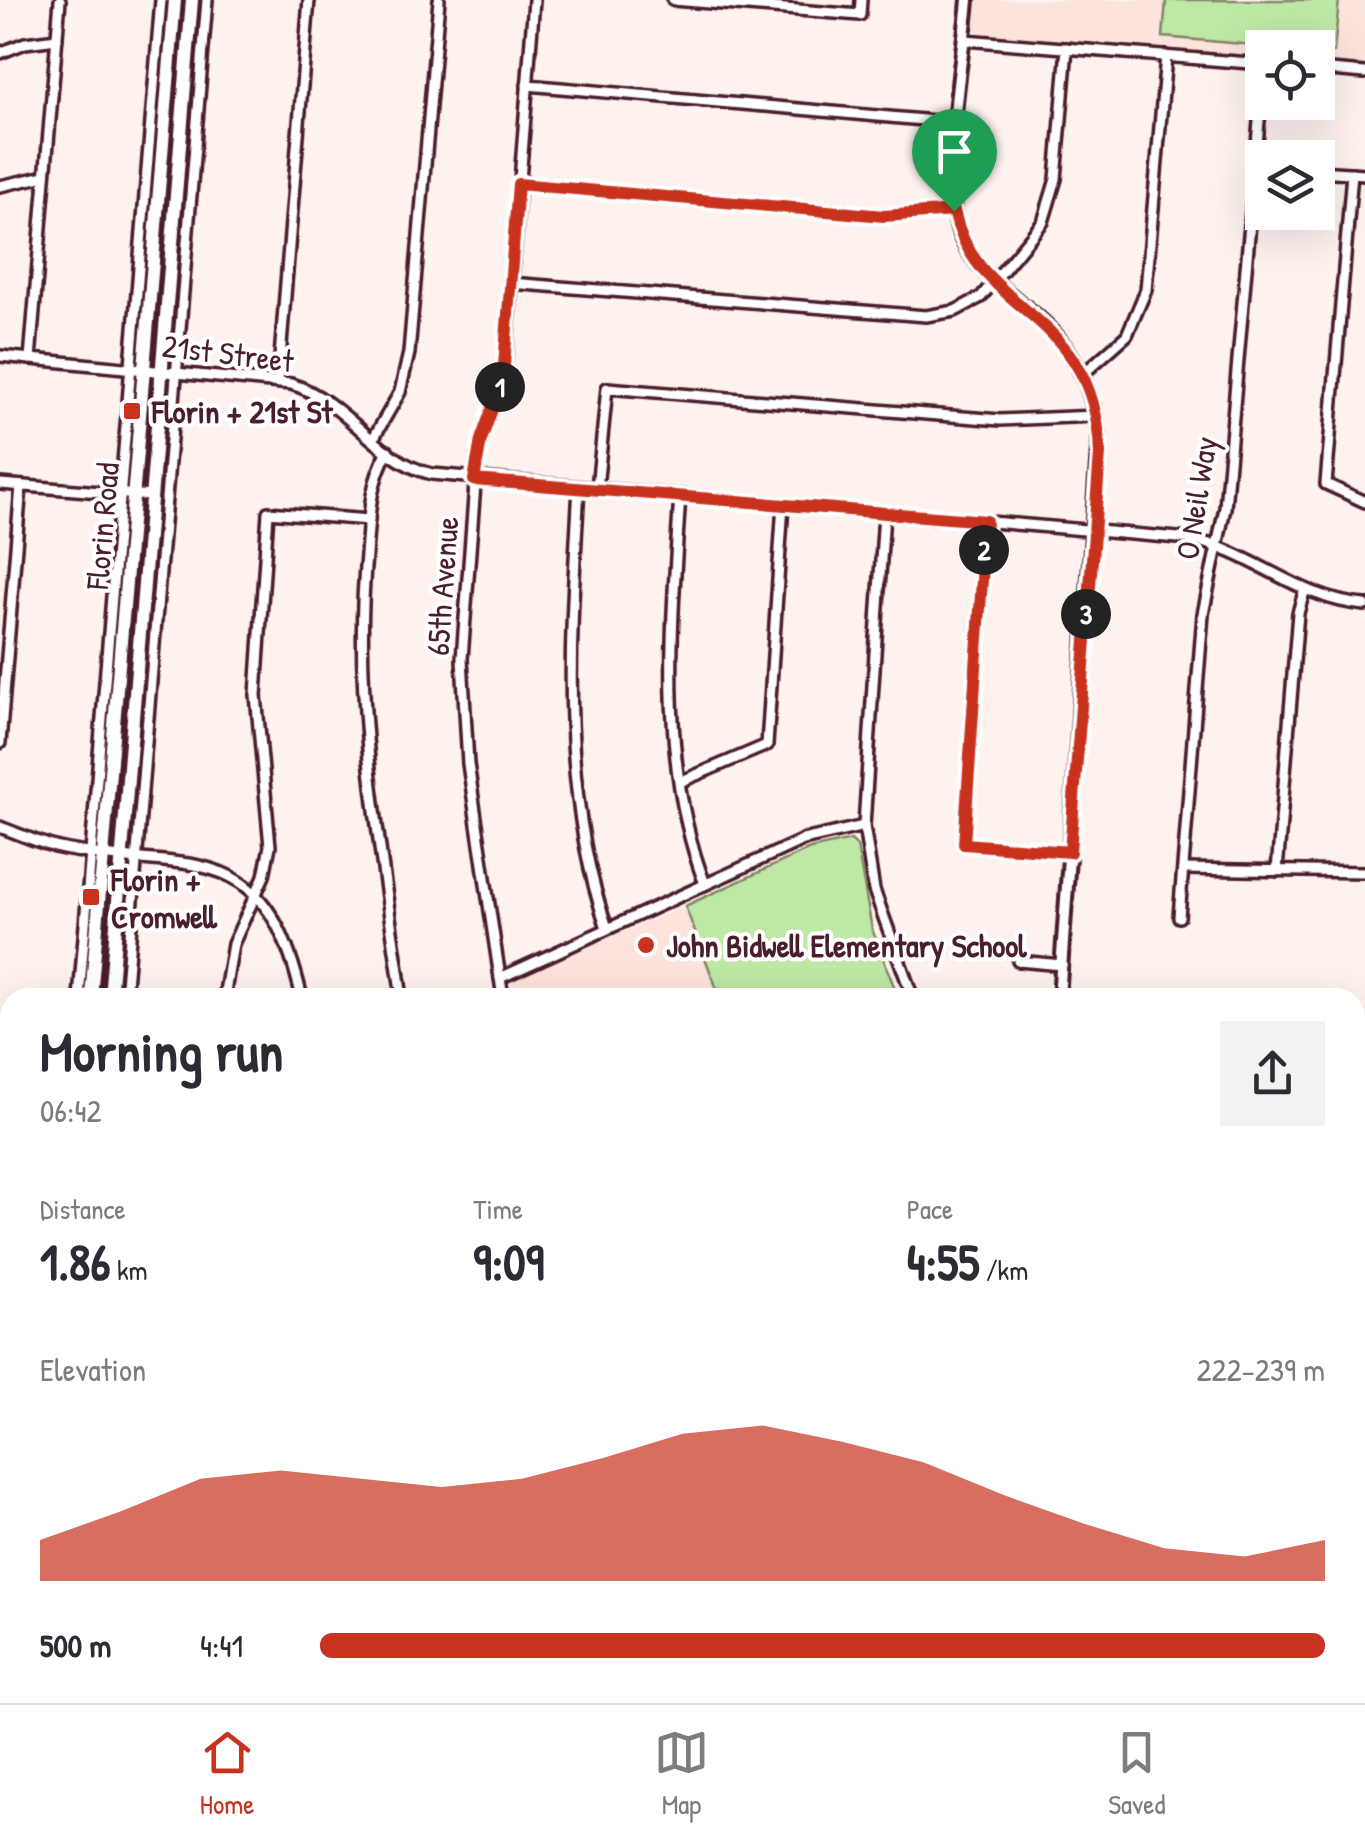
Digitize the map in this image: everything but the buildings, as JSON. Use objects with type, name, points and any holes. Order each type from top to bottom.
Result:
[{"type":"main road","name":"Florin Road","points":[[91,988],[97,853],[137,368],[175,0]]},
{"type":"main road","name":"Florin Road","points":[[111,988],[129,856],[151,496],[192,0]]},
{"type":"street","points":[[30,358],[60,0]]},
{"type":"street","name":"Florin Road","points":[[137,368],[161,0]]},
{"type":"street","name":"Florin Road","points":[[125,988],[129,856],[208,0]]},
{"type":"street","points":[[278,382],[309,0]]},
{"type":"street","points":[[373,439],[400,392],[410,354],[439,0]]},
{"type":"street","name":"65th Avenue","points":[[502,988],[462,692],[474,480],[481,440],[503,379],[534,0]]},
{"type":"street","points":[[673,0],[860,15],[862,0]]},
{"type":"street","points":[[968,0],[954,211],[967,249],[995,282],[1058,336],[1084,374],[1097,416],[1100,454],[1061,988]]},
{"type":"street","points":[[0,53],[25,44],[57,40]]},
{"type":"street","points":[[965,40],[1245,63]]},
{"type":"street","points":[[510,283],[926,316],[968,305],[995,282],[1034,235],[1049,208],[1067,48]]},
{"type":"street","points":[[1084,374],[1127,334],[1146,290],[1166,56]]},
{"type":"street","points":[[1335,70],[1365,73]]},
{"type":"street","points":[[527,85],[957,124]]},
{"type":"street","points":[[1335,172],[1365,174]]},
{"type":"street","points":[[1352,174],[1326,484],[1365,502]]},
{"type":"street","points":[[0,186],[46,176]]},
{"type":"street","points":[[518,184],[884,216],[954,211]]},
{"type":"street","name":"O Neil Way","points":[[1179,917],[1203,614],[1225,508],[1253,230]]},
{"type":"street","name":"21st Street","points":[[0,356],[278,382],[318,394],[417,471],[474,480],[1092,530],[1218,545],[1248,557],[1304,592],[1365,605]]},
{"type":"street","points":[[597,488],[607,388],[1000,420],[1097,416]]},
{"type":"street","points":[[388,451],[374,479],[369,520],[360,624],[361,695],[401,988]]},
{"type":"street","points":[[0,484],[151,496]]},
{"type":"street","points":[[0,743],[22,486]]},
{"type":"street","points":[[579,487],[571,640],[572,718],[594,884],[607,928]]},
{"type":"street","points":[[680,495],[671,652],[682,781],[691,841],[705,884]]},
{"type":"street","points":[[682,781],[766,746],[783,504]]},
{"type":"street","points":[[226,988],[233,944],[256,896],[270,846],[256,695],[268,512],[369,520]]},
{"type":"street","points":[[884,513],[864,826],[874,890],[908,988]]},
{"type":"street","points":[[986,521],[964,844],[1070,852]]},
{"type":"street","points":[[1277,871],[1298,613],[1304,592]]},
{"type":"street","points":[[500,978],[803,840],[864,826]]},
{"type":"street","points":[[0,827],[58,848],[198,864],[226,875],[256,896],[282,936],[299,988]]},
{"type":"street","name":"Florin Road","points":[[81,988],[97,853]]},
{"type":"street","points":[[1183,869],[1365,872]]},
{"type":"street","points":[[1018,961],[1062,965]]},
{"type":"shaded area","points":[[977,0],[1365,0],[1365,68],[1335,65],[1335,30],[1245,30],[1245,57],[980,34],[974,29]]},
{"type":"shaded area","name":"John Bidwell Elementary School","points":[[685,906],[717,988],[511,988],[512,979]]},
{"type":"green space","points":[[1166,0],[1339,0],[1335,42],[1335,30],[1245,30],[1245,44],[1163,37]]},
{"type":"green space","points":[[851,840],[857,846],[872,929],[895,988],[717,988],[685,906],[810,849]]},
{"type":"place","name":"Florin + 21st St","points":[[132,411]]},
{"type":"place","name":"Florin + Cromwell","points":[[91,897]]},
{"type":"place","name":"John Bidwell Elementary School","points":[[646,945]]},
{"type":"route","points":[[518,184],[884,216],[954,211],[960,234],[976,263],[1047,324],[1068,348],[1084,374],[1097,416],[1100,454],[1070,852],[964,844],[986,521],[474,480],[481,440],[506,361],[518,184]]}]
